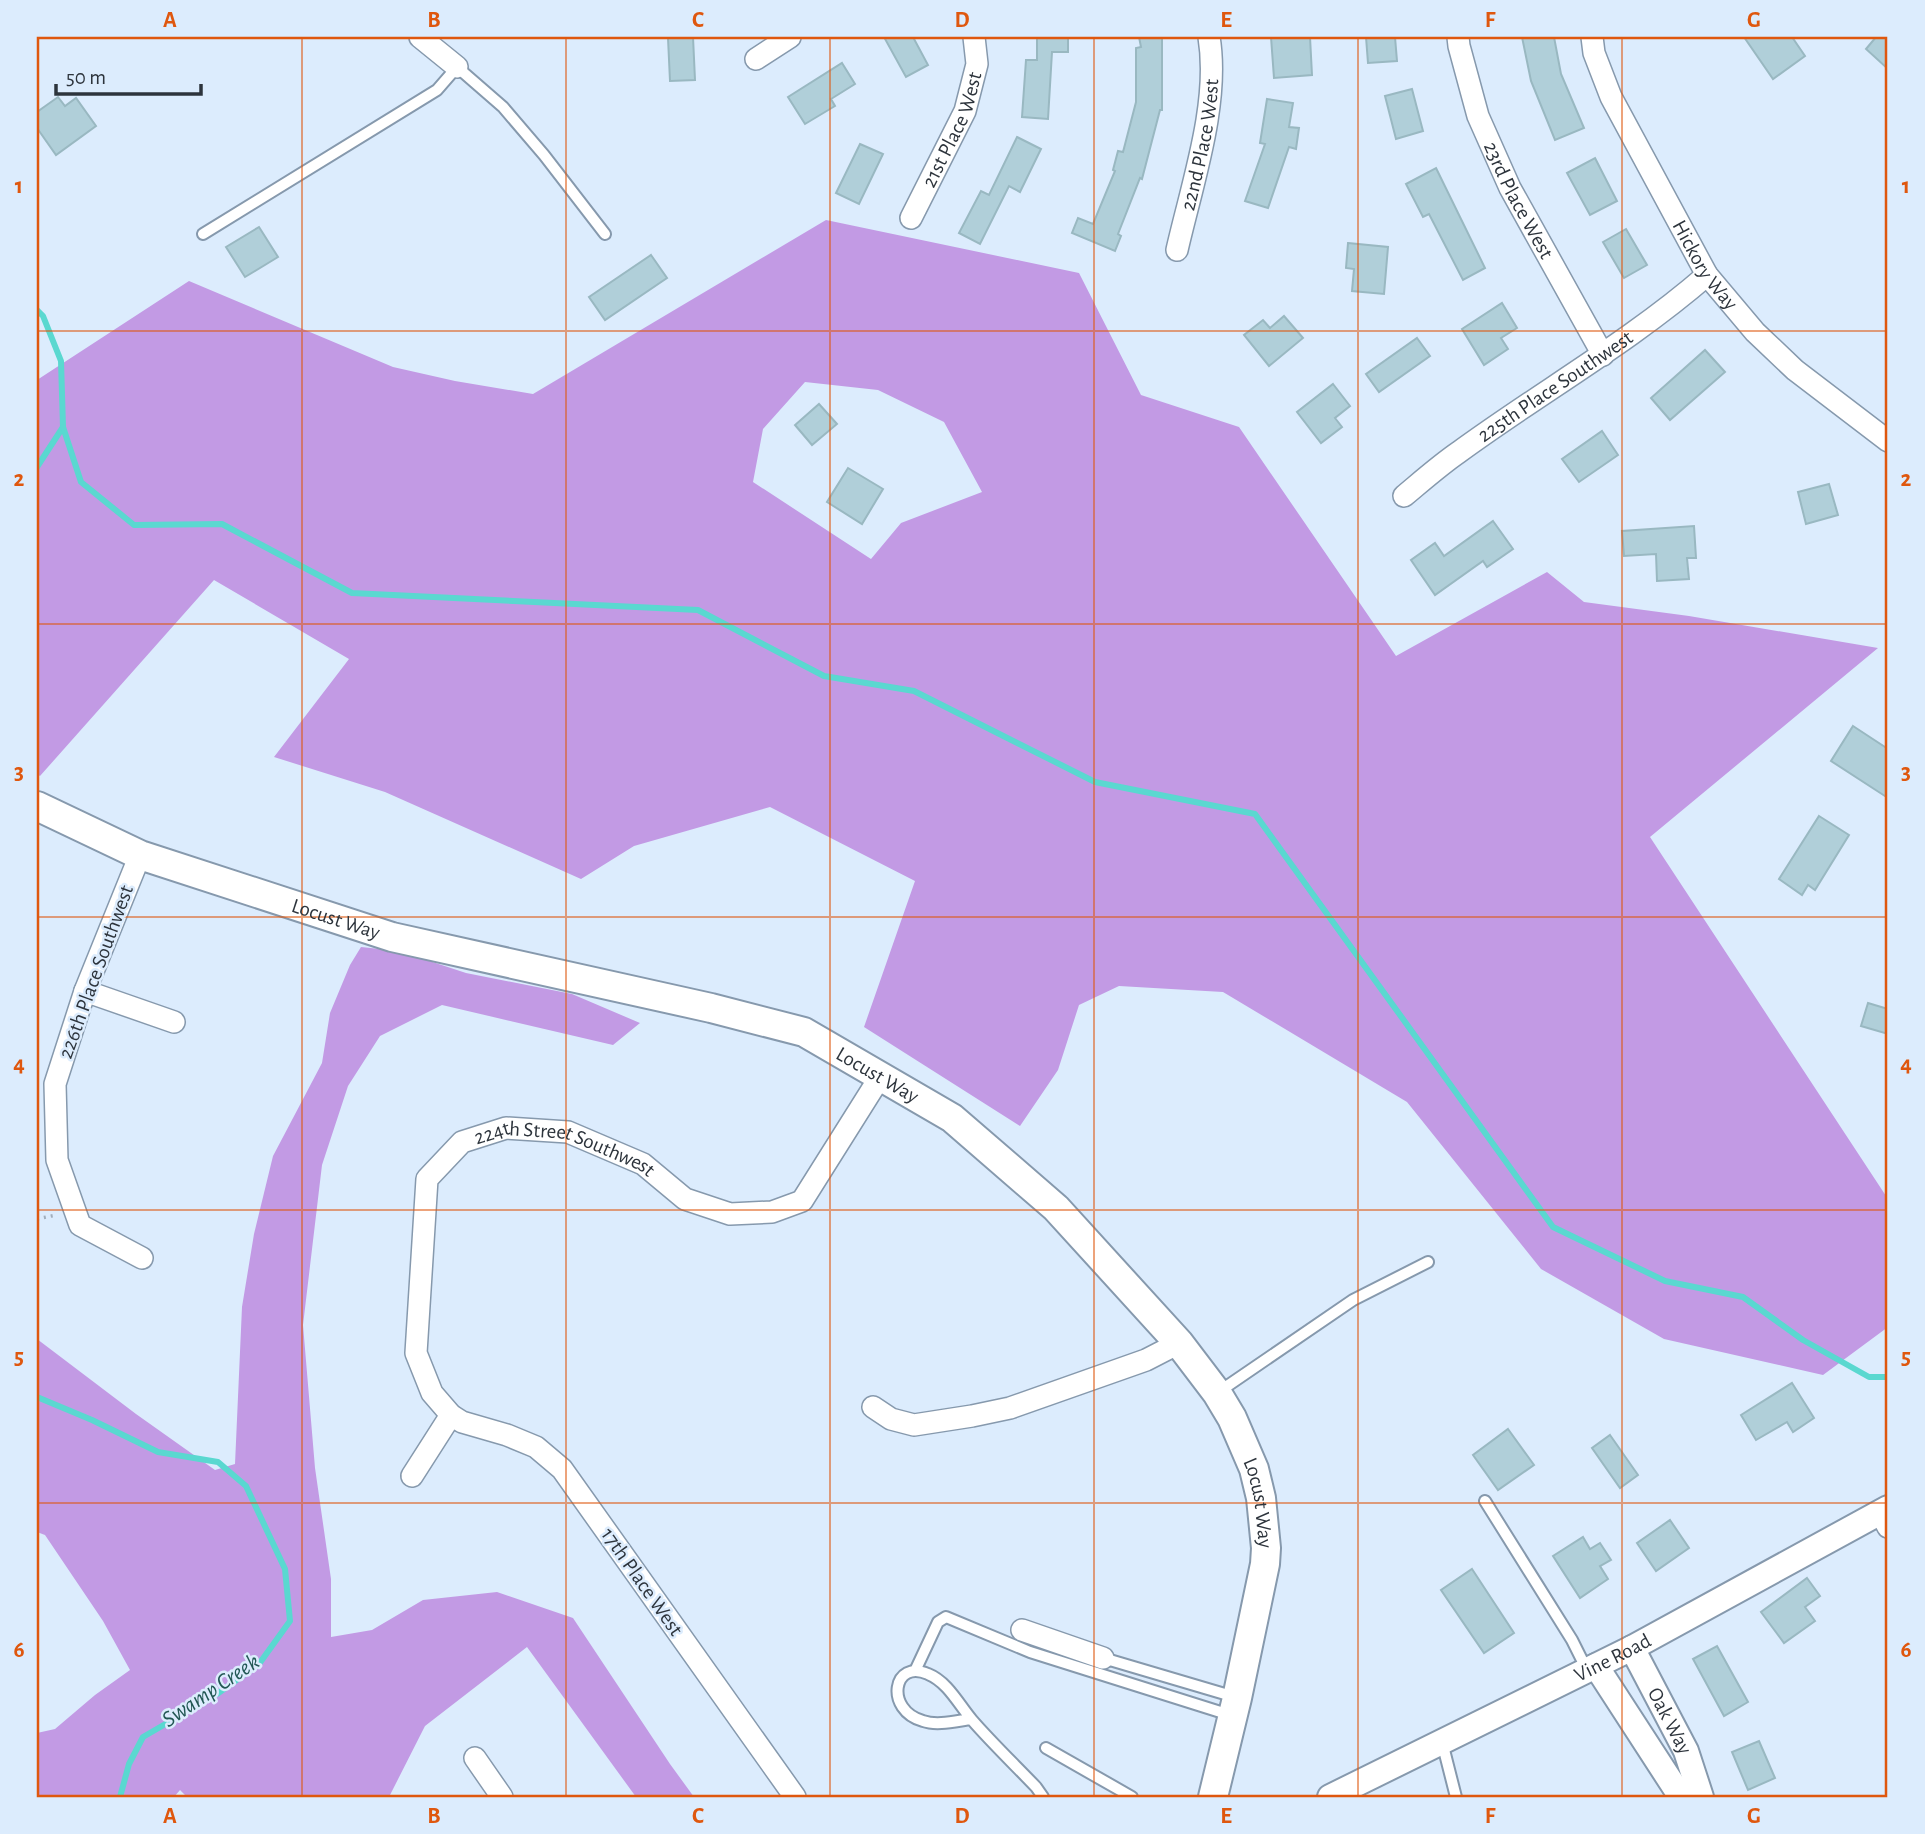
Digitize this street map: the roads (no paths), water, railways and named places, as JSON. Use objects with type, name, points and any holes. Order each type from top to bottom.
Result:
[{"type":"main road","name":"Locust Way","points":[[37,806],[140,855],[392,937],[711,1008],[804,1032],[953,1118],[1056,1208],[1179,1343],[1217,1393],[1232,1418],[1254,1469],[1261,1498],[1265,1564],[1213,1797]]},
{"type":"street","points":[[420,37],[457,66]]},
{"type":"street","points":[[755,59],[790,37]]},
{"type":"street","name":"21st Place West","points":[[911,218],[965,111],[977,64],[974,37]]},
{"type":"street","name":"22nd Place West","points":[[1177,250],[1210,105],[1213,58],[1209,37]]},
{"type":"street","name":"23rd Place West","points":[[1458,37],[1478,116],[1505,176],[1603,355]]},
{"type":"street","name":"Hickory Way","points":[[1592,37],[1594,53],[1611,97],[1707,275],[1755,332],[1795,370],[1888,441]]},
{"type":"street","name":"225th Place Southwest","points":[[1404,496],[1458,452],[1603,355],[1678,300],[1707,275]]},
{"type":"street","name":"226th Place Southwest","points":[[140,855],[85,991],[55,1084],[57,1160],[80,1225],[142,1258]]},
{"type":"street","points":[[85,991],[174,1023]]},
{"type":"street","name":"224th Street Southwest","points":[[451,1415],[432,1393],[416,1353],[417,1311],[427,1179],[462,1142],[506,1128],[568,1132],[643,1164],[685,1199],[730,1214],[772,1212],[802,1201],[880,1077]]},
{"type":"street","points":[[873,1407],[891,1419],[914,1425],[972,1416],[1010,1408],[1146,1360],[1179,1343]]},
{"type":"street","points":[[412,1476],[451,1415]]},
{"type":"street","name":"17th Place West","points":[[451,1415],[474,1427],[536,1447],[562,1469],[794,1797]]},
{"type":"street","name":"Vine Road","points":[[1330,1797],[1632,1648],[1885,1515]]},
{"type":"street","points":[[1023,1630],[1103,1657]]},
{"type":"street","name":"Oak Way","points":[[1632,1648],[1686,1751],[1701,1797]]},
{"type":"street","name":"Oak Way","points":[[1592,1668],[1681,1797]]},
{"type":"street","points":[[475,1758],[502,1797]]},
{"type":"lane","points":[[203,234],[436,90],[457,66],[503,107],[605,234]]},
{"type":"lane","points":[[1217,1393],[1353,1300],[1428,1262]]},
{"type":"lane","points":[[1485,1501],[1592,1668]]},
{"type":"lane","points":[[915,1671],[938,1622],[946,1618],[1030,1652],[1235,1707]]},
{"type":"lane","points":[[1103,1657],[1235,1707]]},
{"type":"lane","points":[[971,1719],[923,1721],[900,1706],[895,1693],[898,1683],[904,1675],[915,1671],[929,1674],[953,1694],[971,1719],[1036,1787],[1042,1797]]},
{"type":"lane","points":[[1442,1742],[1456,1797]]},
{"type":"lane","points":[[1046,1748],[1132,1797]]},
{"type":"waterway","name":"Swamp Creek","points":[[37,310],[43,316],[61,361],[63,427],[37,467]]},
{"type":"waterway","points":[[63,427],[81,482],[134,525],[222,524],[352,593],[698,610],[824,676],[914,691],[1095,782],[1255,814],[1553,1227],[1665,1281],[1743,1297],[1803,1340],[1869,1377],[1888,1377]]},
{"type":"waterway","name":"Swamp Creek","points":[[37,1397],[158,1452],[218,1462],[246,1486],[285,1569],[290,1621],[259,1664],[217,1694],[143,1737],[129,1764],[120,1797]]}]
